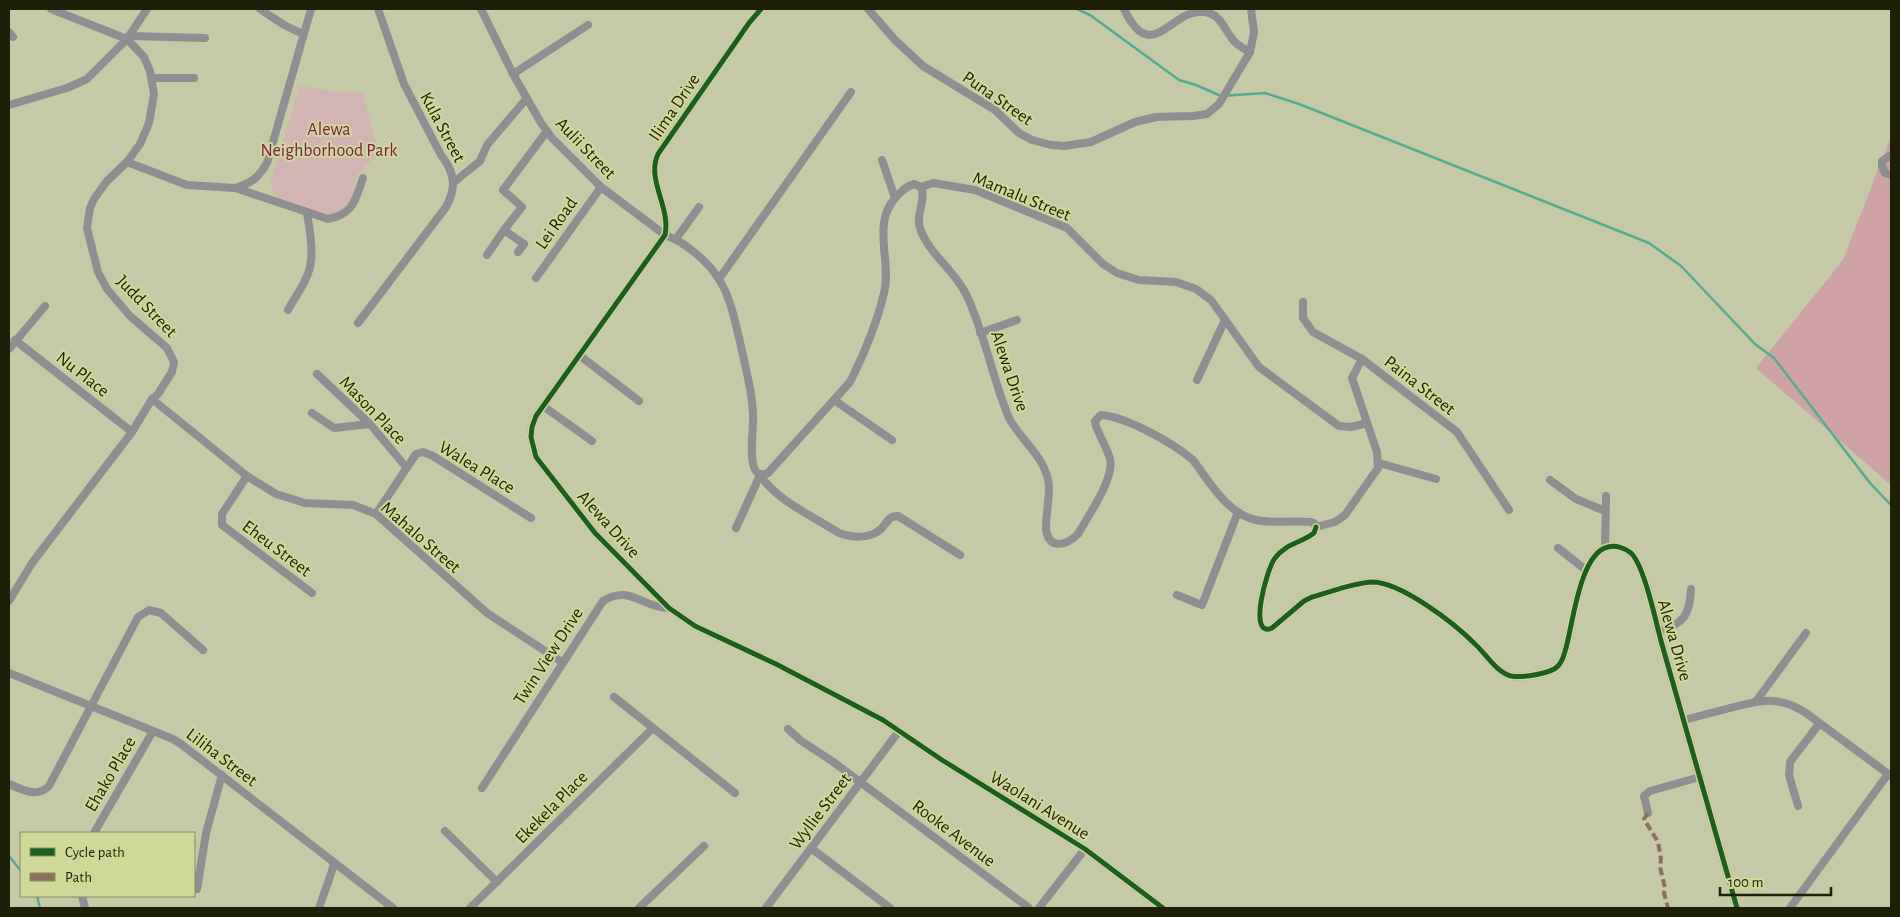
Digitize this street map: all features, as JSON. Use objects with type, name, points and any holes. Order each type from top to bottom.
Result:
[{"type":"street","points":[[55,9],[128,38],[205,38]]},
{"type":"street","points":[[9,105],[67,88],[87,79],[128,38],[147,9]]},
{"type":"street","points":[[260,9],[284,25],[303,34]]},
{"type":"street","points":[[235,188],[246,185],[258,177],[267,163],[311,9]]},
{"type":"street","name":"Kula Street","points":[[358,323],[446,206],[453,191],[449,165],[441,155],[404,84],[378,9]]},
{"type":"street","name":"Aulii Street","points":[[481,9],[493,37],[513,74],[547,131],[562,149],[601,187],[665,235]]},
{"type":"street","name":"Ilima Drive","points":[[665,235],[666,225],[653,167],[655,162],[708,81],[761,9]]},
{"type":"street","name":"Puna Street","points":[[868,9],[895,40],[923,66],[995,110],[1019,133],[1032,140],[1051,145],[1076,146],[1091,142],[1135,122],[1156,117],[1207,114],[1219,104],[1250,52]]},
{"type":"street","points":[[1124,9],[1134,27],[1149,34],[1161,33],[1188,15],[1200,12],[1212,14],[1222,22],[1234,41],[1250,52],[1254,32],[1251,9]]},
{"type":"street","points":[[513,74],[588,25]]},
{"type":"street","name":"Judd Street","points":[[9,601],[32,563],[132,432],[152,399],[158,394],[172,372],[174,362],[167,348],[130,316],[107,289],[98,272],[87,228],[89,213],[94,199],[107,181],[127,162],[140,144],[150,123],[154,103],[152,78],[144,58],[128,38]]},
{"type":"street","points":[[152,78],[194,78]]},
{"type":"street","points":[[719,279],[851,92]]},
{"type":"street","points":[[453,183],[480,161],[488,145],[527,98]]},
{"type":"street","points":[[487,255],[522,207],[503,190],[547,131]]},
{"type":"street","points":[[1891,155],[1882,161],[1885,173],[1891,175]]},
{"type":"street","points":[[882,160],[895,198]]},
{"type":"street","points":[[127,162],[187,185],[235,188],[328,219],[340,217],[353,207],[363,178]]},
{"type":"street","name":"Mamalu Street","points":[[921,187],[933,183],[966,187],[1054,221],[1072,232],[1110,270],[1124,277],[1139,280],[1176,282],[1191,286],[1206,296],[1226,320],[1259,367],[1296,396],[1339,426],[1351,428],[1367,423]]},
{"type":"street","points":[[760,474],[768,473],[850,382],[859,365],[884,294],[887,264],[883,222],[886,211],[895,198],[909,186],[914,184],[921,187]]},
{"type":"street","name":"Lei Road","points":[[536,278],[601,187]]},
{"type":"street","name":"Alewa Drive","points":[[921,187],[923,195],[919,216],[920,230],[965,292],[1009,418],[1019,434],[1038,457],[1046,472],[1049,487],[1046,529],[1050,540],[1064,544],[1078,534],[1107,479],[1110,458],[1095,421],[1101,415],[1145,430],[1186,454],[1225,502],[1248,518],[1310,522],[1316,527]]},
{"type":"street","points":[[676,239],[699,207]]},
{"type":"street","points":[[288,310],[306,278],[311,262],[312,244],[307,212]]},
{"type":"street","points":[[504,230],[524,244],[518,252]]},
{"type":"street","points":[[665,235],[676,239],[701,259],[719,279],[732,310],[750,387],[754,414],[753,460],[756,471],[767,486],[839,533],[851,536],[869,536],[879,531],[892,517],[898,516],[960,555]]},
{"type":"street","name":"Alewa Drive","points":[[665,235],[543,406],[532,427],[531,437],[536,457],[595,533],[669,608],[695,626],[815,684],[883,720],[899,731]]},
{"type":"street","name":"Paina Street","points":[[1303,302],[1303,318],[1313,332],[1362,359],[1457,432],[1509,510]]},
{"type":"street","points":[[9,349],[45,306]]},
{"type":"street","points":[[980,333],[1017,320]]},
{"type":"street","points":[[1197,380],[1226,320]]},
{"type":"street","name":"Nu Place","points":[[15,340],[132,432]]},
{"type":"street","points":[[580,356],[639,401]]},
{"type":"street","points":[[1362,359],[1352,378],[1379,463],[1375,473],[1345,515],[1335,522],[1316,527],[1314,533],[1286,547],[1271,563],[1266,577],[1260,616],[1260,625],[1263,628],[1272,628],[1304,601],[1312,597],[1365,583],[1382,583],[1410,595],[1456,627],[1505,673],[1512,676],[1532,675],[1550,671],[1559,665],[1569,636],[1586,570],[1595,554],[1605,547],[1606,496]]},
{"type":"street","name":"Mason Place","points":[[317,374],[370,424],[406,467]]},
{"type":"street","name":"Mahalo Street","points":[[152,399],[247,476],[276,494],[305,503],[353,505],[376,514],[487,613],[562,662]]},
{"type":"street","points":[[834,400],[892,440]]},
{"type":"street","points":[[543,406],[592,440]]},
{"type":"street","points":[[312,413],[334,428],[370,424]]},
{"type":"street","name":"Walea Place","points":[[376,514],[406,467],[416,454],[423,452],[433,456],[531,518]]},
{"type":"street","points":[[1379,463],[1436,479]]},
{"type":"street","points":[[736,528],[760,474]]},
{"type":"street","name":"Eheu Street","points":[[247,476],[222,514],[222,525],[312,593]]},
{"type":"street","points":[[1550,480],[1576,499],[1606,511]]},
{"type":"street","points":[[1177,595],[1202,605],[1238,512]]},
{"type":"street","name":"Alewa Drive","points":[[1605,547],[1613,546],[1626,550],[1637,561],[1737,908]]},
{"type":"street","points":[[1558,548],[1586,570]]},
{"type":"street","points":[[1658,631],[1680,622],[1685,617],[1691,589]]},
{"type":"street","name":"Twin View Drive","points":[[482,788],[596,609],[603,601],[610,596],[628,594],[655,607],[669,608]]},
{"type":"street","points":[[9,784],[34,793],[41,792],[50,786],[138,617],[149,610],[161,613],[203,650]]},
{"type":"street","points":[[1757,700],[1806,633]]},
{"type":"street","name":"Liliha Street","points":[[9,673],[181,744],[393,908]]},
{"type":"street","points":[[614,697],[734,793]]},
{"type":"street","points":[[1684,720],[1757,700],[1770,700],[1795,706],[1889,775],[1790,908]]},
{"type":"street","points":[[1798,806],[1789,775],[1790,762],[1819,724]]},
{"type":"street","name":"Ekekela Place","points":[[470,908],[652,728]]},
{"type":"street","name":"Rooke Avenue","points":[[788,729],[800,740],[832,761],[1029,908]]},
{"type":"street","name":"Ehako Place","points":[[95,832],[153,731]]},
{"type":"street","name":"Wyllie Street","points":[[766,908],[899,731]]},
{"type":"street","name":"Waolani Avenue","points":[[899,731],[1085,849],[1164,908]]},
{"type":"street","points":[[197,889],[206,833],[222,775]]},
{"type":"street","points":[[1648,813],[1644,796],[1650,791],[1700,777]]},
{"type":"street","points":[[445,831],[497,882]]},
{"type":"street","points":[[639,908],[704,846]]},
{"type":"street","points":[[811,848],[890,908]]},
{"type":"street","points":[[1039,908],[1085,849]]},
{"type":"street","points":[[319,908],[334,863]]},
{"type":"green space","name":"Alewa Neighborhood Park","points":[[300,86],[337,92],[362,93],[379,152],[358,174],[348,209],[333,217],[280,199],[272,191],[271,179]]},
{"type":"shaded area","points":[[1891,136],[1891,485],[1756,368],[1843,260]]},
{"type":"waterway","points":[[1077,9],[1090,15],[1179,80],[1221,96],[1265,93],[1299,104],[1649,243],[1681,266],[1755,344],[1774,358],[1870,483],[1891,505]]},
{"type":"waterway","points":[[9,856],[20,870]]},
{"type":"waterway","points":[[37,897],[40,908]]},
{"type":"marked path","points":[[1648,813],[1644,819],[1658,842],[1661,859],[1660,867],[1668,908]]},
{"type":"cycle path","points":[[761,9],[749,23],[658,154],[655,174],[665,214],[665,235],[536,416],[531,437],[536,457],[595,533],[669,608],[695,626],[776,664],[883,720],[942,760],[1085,849],[1163,908]]},
{"type":"cycle path","points":[[1316,527],[1314,533],[1283,550],[1275,558],[1261,601],[1261,623],[1265,629],[1272,628],[1304,601],[1312,597],[1357,584],[1372,582],[1384,584],[1412,596],[1441,615],[1466,635],[1501,671],[1511,676],[1528,676],[1543,673],[1554,669],[1560,664],[1566,648],[1579,590],[1591,562],[1598,552],[1608,547],[1623,548],[1631,553],[1636,559],[1649,594],[1737,908]]}]
